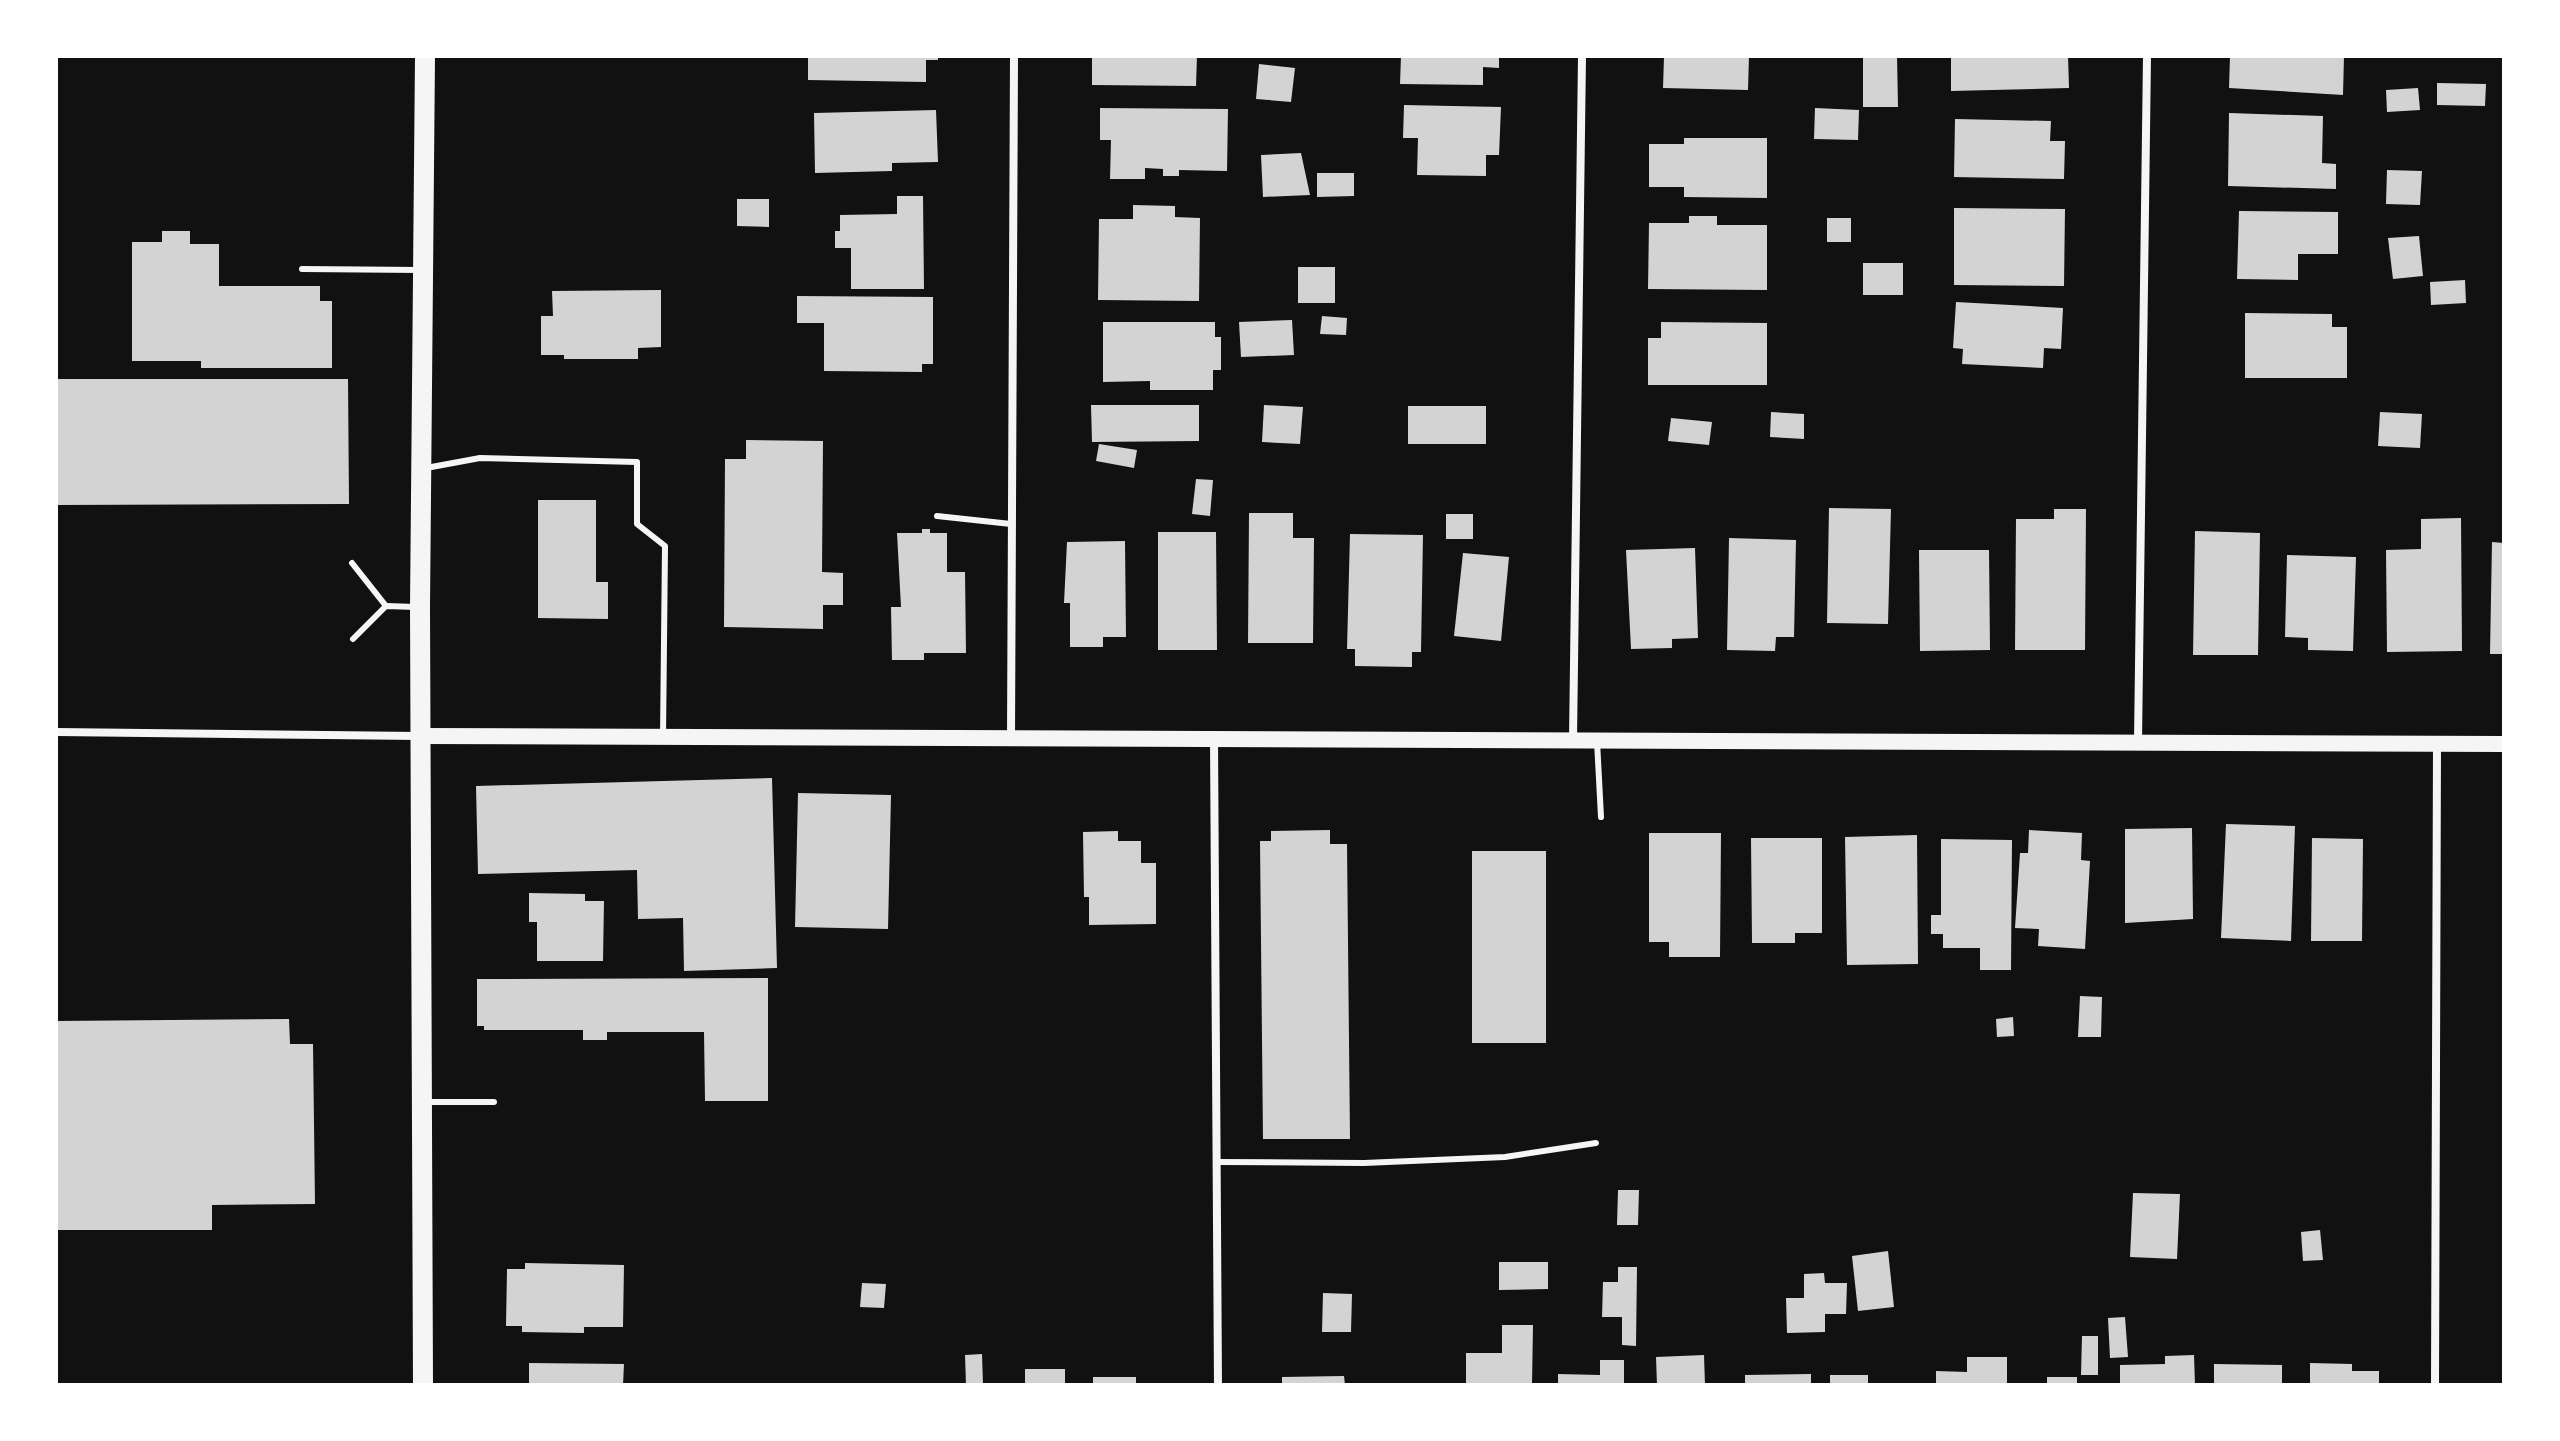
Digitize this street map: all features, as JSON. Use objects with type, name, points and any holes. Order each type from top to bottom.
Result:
[{"type":"main road","points":[[423,1385],[420,607],[425,56]]},
{"type":"main road","points":[[420,736],[2504,744]]},
{"type":"street","points":[[1011,739],[1014,56]]},
{"type":"street","points":[[1573,741],[1582,56]]},
{"type":"street","points":[[2138,743],[2147,56]]},
{"type":"street","points":[[56,732],[420,736]]},
{"type":"street","points":[[1214,739],[1218,1385]]},
{"type":"street","points":[[2435,1385],[2437,744]]},
{"type":"lane","points":[[302,269],[424,270]]},
{"type":"lane","points":[[422,468],[480,458],[637,462],[637,524],[665,546],[663,737]]},
{"type":"lane","points":[[937,516],[1011,524]]},
{"type":"lane","points":[[352,563],[386,606]]},
{"type":"lane","points":[[353,639],[386,606],[420,607]]},
{"type":"lane","points":[[1597,741],[1601,817]]},
{"type":"lane","points":[[422,1102],[494,1102]]},
{"type":"lane","points":[[1217,1162],[1364,1163],[1490,1158],[1596,1143]]},
{"type":"building","points":[[808,56],[938,56],[938,60],[926,60],[926,82],[808,80]]},
{"type":"building","points":[[1092,56],[1197,56],[1196,86],[1092,85]]},
{"type":"building","points":[[1401,56],[1499,56],[1499,68],[1483,67],[1483,85],[1400,84]]},
{"type":"building","points":[[1664,56],[1749,56],[1748,90],[1663,88]]},
{"type":"building","points":[[1863,56],[1897,56],[1898,107],[1863,107]]},
{"type":"building","points":[[1951,56],[2068,56],[2069,88],[1951,91]]},
{"type":"building","points":[[2230,56],[2344,56],[2343,95],[2229,88]]},
{"type":"building","points":[[1259,64],[1295,68],[1291,102],[1256,99]]},
{"type":"building","points":[[2437,83],[2486,84],[2485,106],[2437,105]]},
{"type":"building","points":[[2418,88],[2420,110],[2387,112],[2386,90]]},
{"type":"building","points":[[1404,105],[1501,107],[1499,155],[1486,155],[1486,176],[1417,175],[1418,138],[1403,138]]},
{"type":"building","points":[[1100,108],[1228,109],[1227,171],[1179,170],[1179,176],[1163,176],[1163,169],[1145,168],[1145,179],[1110,179],[1111,140],[1100,140]]},
{"type":"building","points":[[1815,108],[1859,110],[1858,140],[1814,139]]},
{"type":"building","points":[[936,110],[938,162],[892,163],[892,171],[815,173],[814,113]]},
{"type":"building","points":[[2229,113],[2323,116],[2322,163],[2336,164],[2336,189],[2228,186]]},
{"type":"building","points":[[1955,119],[2051,121],[2050,141],[2065,141],[2064,179],[1954,177]]},
{"type":"building","points":[[1684,138],[1767,138],[1767,198],[1684,197],[1684,187],[1649,187],[1649,144],[1684,144]]},
{"type":"building","points":[[1301,153],[1310,195],[1263,197],[1261,155]]},
{"type":"building","points":[[2387,170],[2422,171],[2420,205],[2386,204]]},
{"type":"building","points":[[1317,173],[1354,173],[1354,196],[1317,197]]},
{"type":"building","points":[[897,196],[923,196],[924,289],[851,289],[851,248],[835,248],[835,231],[840,231],[840,215],[897,214]]},
{"type":"building","points":[[737,199],[769,199],[769,227],[737,226]]},
{"type":"building","points":[[1133,205],[1175,206],[1175,217],[1200,218],[1199,301],[1098,300],[1099,219],[1133,219]]},
{"type":"building","points":[[1954,208],[2065,209],[2064,286],[1954,285]]},
{"type":"building","points":[[2239,211],[2338,212],[2338,254],[2298,254],[2298,280],[2237,279]]},
{"type":"building","points":[[1689,216],[1717,216],[1717,225],[1767,225],[1767,290],[1648,289],[1649,223],[1689,223]]},
{"type":"building","points":[[1827,218],[1851,218],[1851,242],[1827,242]]},
{"type":"building","points":[[162,231],[190,231],[190,244],[219,244],[219,286],[320,286],[320,301],[332,301],[332,368],[201,368],[201,361],[132,361],[132,242],[162,242]]},
{"type":"building","points":[[2419,236],[2423,276],[2393,279],[2388,238]]},
{"type":"building","points":[[1863,263],[1903,263],[1903,295],[1863,295]]},
{"type":"building","points":[[1298,267],[1335,267],[1335,303],[1298,303]]},
{"type":"building","points":[[2465,280],[2466,303],[2431,305],[2430,282]]},
{"type":"building","points":[[661,290],[661,347],[638,348],[638,359],[564,359],[564,355],[541,355],[541,316],[553,316],[552,291]]},
{"type":"building","points":[[797,296],[933,297],[933,364],[922,364],[922,372],[824,371],[824,323],[797,323]]},
{"type":"building","points":[[1956,302],[2063,308],[2061,349],[2044,348],[2043,368],[1962,364],[1963,349],[1953,348]]},
{"type":"building","points":[[2245,313],[2332,314],[2332,327],[2347,327],[2347,378],[2245,378]]},
{"type":"building","points":[[1322,316],[1347,318],[1346,335],[1320,334]]},
{"type":"building","points":[[1292,320],[1294,355],[1241,357],[1239,322]]},
{"type":"building","points":[[1103,322],[1215,322],[1215,337],[1221,337],[1221,370],[1213,370],[1213,390],[1150,390],[1150,381],[1103,382]]},
{"type":"building","points":[[1661,322],[1767,323],[1767,385],[1648,385],[1648,338],[1661,338]]},
{"type":"building","points":[[56,379],[348,379],[349,504],[56,505]]},
{"type":"building","points":[[1091,405],[1199,405],[1199,441],[1092,442]]},
{"type":"building","points":[[1264,405],[1303,407],[1300,444],[1262,442]]},
{"type":"building","points":[[1408,406],[1486,406],[1486,444],[1408,444]]},
{"type":"building","points":[[1771,412],[1804,414],[1804,439],[1770,437]]},
{"type":"building","points":[[2380,412],[2422,414],[2420,448],[2378,446]]},
{"type":"building","points":[[1671,418],[1712,422],[1709,445],[1668,441]]},
{"type":"building","points":[[746,440],[823,441],[822,572],[843,573],[843,605],[823,605],[823,629],[724,627],[725,459],[746,459]]},
{"type":"building","points":[[1099,444],[1137,450],[1134,468],[1096,461]]},
{"type":"building","points":[[1196,479],[1213,480],[1210,516],[1192,514]]},
{"type":"building","points":[[538,500],[596,500],[596,582],[608,582],[608,619],[538,618]]},
{"type":"building","points":[[1829,508],[1891,509],[1888,624],[1827,623]]},
{"type":"building","points":[[2054,509],[2086,509],[2085,650],[2015,650],[2016,519],[2054,519]]},
{"type":"building","points":[[1249,513],[1293,513],[1293,538],[1314,538],[1313,643],[1248,643]]},
{"type":"building","points":[[1446,514],[1473,514],[1473,539],[1446,539]]},
{"type":"building","points":[[2461,518],[2462,651],[2387,652],[2386,550],[2421,549],[2421,519]]},
{"type":"building","points":[[922,529],[930,529],[930,533],[947,533],[947,572],[965,572],[966,653],[924,653],[924,660],[892,660],[891,607],[901,607],[897,533],[922,533]]},
{"type":"building","points":[[2195,531],[2260,533],[2258,655],[2193,655]]},
{"type":"building","points":[[1158,532],[1216,532],[1217,650],[1158,650]]},
{"type":"building","points":[[1350,534],[1423,535],[1421,652],[1412,652],[1412,667],[1355,666],[1355,649],[1347,649]]},
{"type":"building","points":[[1729,538],[1796,540],[1794,637],[1776,637],[1775,651],[1727,650]]},
{"type":"building","points":[[1125,541],[1126,637],[1103,637],[1103,647],[1070,647],[1070,603],[1064,603],[1067,542]]},
{"type":"building","points":[[2492,542],[2504,543],[2504,654],[2490,654]]},
{"type":"building","points":[[1695,548],[1698,638],[1672,639],[1672,648],[1631,649],[1626,550]]},
{"type":"building","points":[[1919,550],[1989,550],[1990,650],[1920,651]]},
{"type":"building","points":[[1463,553],[1509,557],[1501,641],[1454,636]]},
{"type":"building","points":[[2287,555],[2356,557],[2353,651],[2308,650],[2308,638],[2285,637]]},
{"type":"building","points":[[772,778],[777,968],[684,971],[683,918],[638,919],[637,870],[478,874],[476,786]]},
{"type":"building","points":[[798,793],[891,795],[888,929],[795,927]]},
{"type":"building","points":[[2226,824],[2295,826],[2291,941],[2221,938]]},
{"type":"building","points":[[2192,828],[2193,919],[2125,923],[2125,829]]},
{"type":"building","points":[[1330,830],[1330,844],[1347,844],[1350,1139],[1263,1139],[1260,841],[1271,841],[1271,831]]},
{"type":"building","points":[[2029,830],[2082,833],[2081,860],[2090,861],[2085,949],[2038,946],[2039,929],[2015,928],[2020,853],[2028,853]]},
{"type":"building","points":[[1118,831],[1118,841],[1141,841],[1141,863],[1156,863],[1156,924],[1089,925],[1089,897],[1084,897],[1083,832]]},
{"type":"building","points":[[1649,833],[1721,833],[1720,957],[1669,957],[1669,942],[1649,942]]},
{"type":"building","points":[[1917,835],[1918,964],[1847,965],[1845,837]]},
{"type":"building","points":[[1751,838],[1822,838],[1822,933],[1795,933],[1795,943],[1752,943]]},
{"type":"building","points":[[2312,838],[2363,839],[2362,941],[2311,941]]},
{"type":"building","points":[[1941,839],[2012,840],[2011,970],[1980,970],[1980,948],[1943,948],[1943,934],[1931,934],[1931,915],[1941,915]]},
{"type":"building","points":[[1472,851],[1546,851],[1546,1043],[1472,1043]]},
{"type":"building","points":[[529,893],[585,894],[585,901],[604,901],[603,961],[537,961],[537,922],[529,922]]},
{"type":"building","points":[[768,978],[768,1101],[705,1101],[704,1032],[607,1032],[607,1040],[583,1040],[583,1030],[484,1030],[484,1026],[477,1026],[477,979]]},
{"type":"building","points":[[2080,996],[2102,997],[2101,1037],[2078,1037]]},
{"type":"building","points":[[2013,1017],[2014,1036],[1997,1037],[1996,1019]]},
{"type":"building","points":[[289,1019],[290,1044],[313,1044],[315,1204],[212,1205],[212,1230],[56,1230],[56,1021]]},
{"type":"building","points":[[1618,1190],[1639,1190],[1638,1225],[1617,1225]]},
{"type":"building","points":[[2133,1193],[2180,1194],[2177,1259],[2130,1257]]},
{"type":"building","points":[[2320,1230],[2323,1260],[2303,1261],[2301,1232]]},
{"type":"building","points":[[1888,1251],[1894,1307],[1858,1311],[1852,1256]]},
{"type":"building","points":[[1499,1262],[1548,1262],[1548,1289],[1499,1290]]},
{"type":"building","points":[[525,1263],[624,1265],[623,1327],[584,1327],[584,1333],[522,1332],[522,1326],[506,1326],[507,1269],[525,1269]]},
{"type":"building","points":[[1618,1267],[1637,1267],[1636,1346],[1622,1345],[1622,1317],[1602,1317],[1603,1282],[1618,1282]]},
{"type":"building","points":[[1824,1273],[1825,1283],[1847,1283],[1846,1314],[1825,1314],[1825,1332],[1787,1333],[1786,1298],[1804,1298],[1804,1274]]},
{"type":"building","points":[[862,1283],[886,1284],[884,1308],[860,1307]]},
{"type":"building","points":[[1323,1293],[1352,1294],[1351,1332],[1322,1332]]},
{"type":"building","points":[[2125,1317],[2128,1357],[2110,1358],[2108,1318]]},
{"type":"building","points":[[1502,1325],[1533,1325],[1532,1385],[1466,1385],[1466,1353],[1502,1353]]},
{"type":"building","points":[[2082,1336],[2098,1336],[2098,1375],[2081,1375]]},
{"type":"building","points":[[982,1354],[983,1384],[966,1385],[965,1355]]},
{"type":"building","points":[[1704,1355],[1705,1385],[1657,1385],[1656,1357]]},
{"type":"building","points":[[2194,1355],[2195,1385],[2120,1385],[2120,1365],[2165,1364],[2165,1356]]},
{"type":"building","points":[[1967,1357],[2007,1357],[2007,1385],[1936,1385],[1936,1371],[1967,1372]]},
{"type":"building","points":[[1600,1360],[1624,1360],[1624,1385],[1558,1385],[1558,1374],[1600,1375]]},
{"type":"building","points":[[529,1363],[624,1364],[623,1385],[529,1385]]},
{"type":"building","points":[[2310,1363],[2352,1364],[2352,1371],[2379,1371],[2379,1385],[2310,1385]]},
{"type":"building","points":[[2214,1364],[2282,1365],[2282,1385],[2214,1385]]},
{"type":"building","points":[[1025,1369],[1065,1369],[1065,1385],[1025,1385]]},
{"type":"building","points":[[1811,1374],[1811,1385],[1745,1385],[1745,1375]]},
{"type":"building","points":[[1830,1375],[1868,1375],[1868,1385],[1830,1385]]},
{"type":"building","points":[[1344,1376],[1345,1385],[1282,1385],[1282,1377]]},
{"type":"building","points":[[1093,1377],[1136,1377],[1136,1385],[1093,1385]]},
{"type":"building","points":[[2047,1377],[2077,1377],[2077,1385],[2047,1385]]}]
